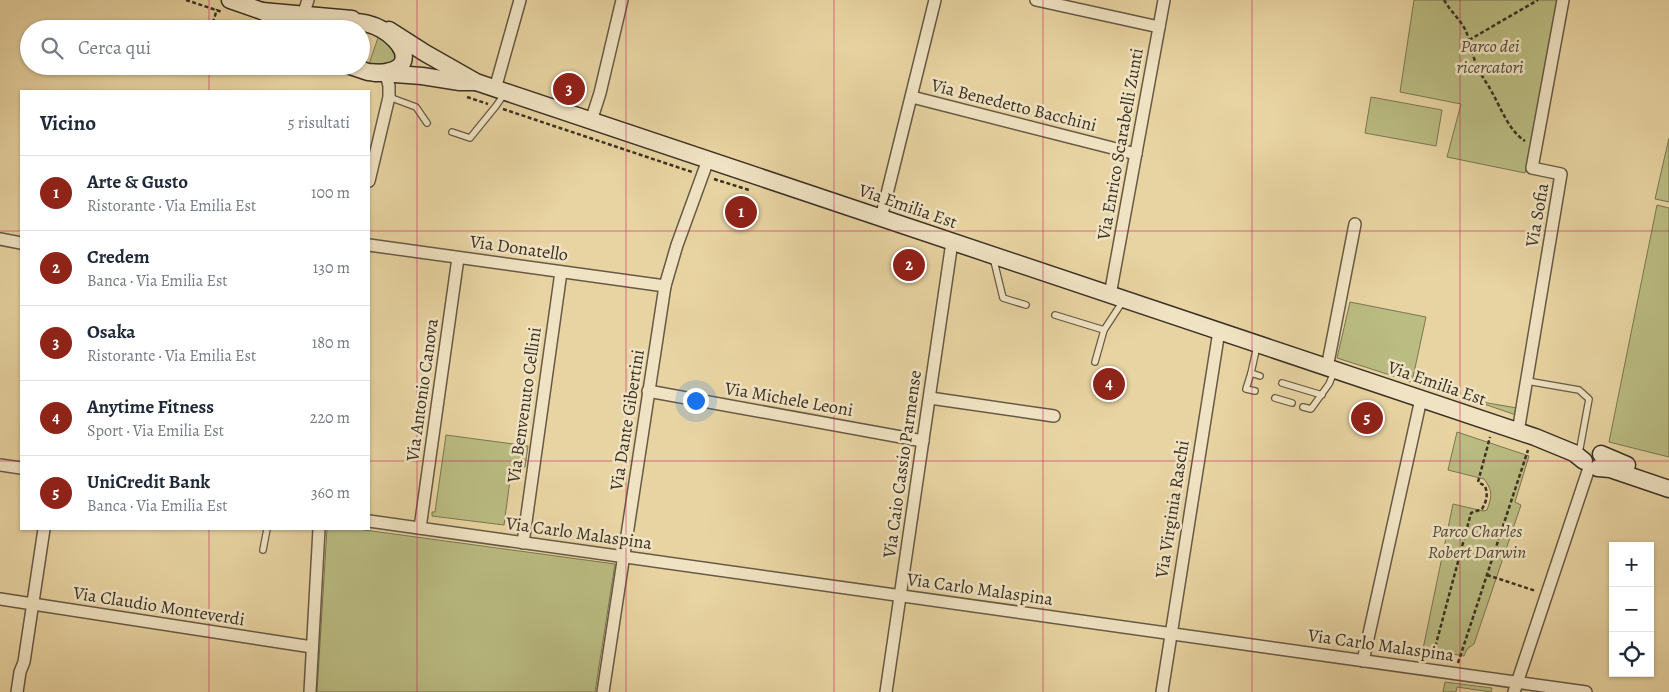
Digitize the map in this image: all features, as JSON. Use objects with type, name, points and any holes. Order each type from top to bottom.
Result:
[{"type":"main road","name":"Via Emilia Est","points":[[224,2],[262,11],[362,20]]},
{"type":"main road","name":"Via Emilia Est","points":[[370,21],[389,30],[476,82],[1518,432],[1532,443],[1590,458],[1612,460],[1669,480]]},
{"type":"main road","points":[[380,73],[389,72],[397,68],[403,58],[404,51],[401,43],[389,30]]},
{"type":"main road","name":"Via Emilia Est","points":[[370,71],[460,82],[476,82]]},
{"type":"main road","name":"Via Emilia Est","points":[[1590,458],[1610,469],[1669,489]]},
{"type":"street","points":[[500,90],[520,0]]},
{"type":"street","points":[[591,121],[600,93],[622,0]]},
{"type":"street","points":[[881,218],[935,0]]},
{"type":"street","points":[[1036,0],[1159,27]]},
{"type":"street","name":"Via Enrico Scarabelli Zunti","points":[[1117,297],[1136,154],[1164,0]]},
{"type":"street","name":"Via Sofia","points":[[1518,432],[1561,174],[1532,168],[1563,0]]},
{"type":"street","points":[[370,177],[389,97],[390,86],[380,73]]},
{"type":"street","name":"Via Benedetto Bacchini","points":[[912,97],[1136,154]]},
{"type":"street","name":"Via Dante Gibertini","points":[[603,692],[665,286],[680,237],[708,160]]},
{"type":"street","points":[[1331,369],[1355,224]]},
{"type":"street","points":[[0,239],[20,243]]},
{"type":"street","name":"Via Caio Cassio Parmense","points":[[886,692],[952,242]]},
{"type":"street","name":"Via Donatello","points":[[370,245],[665,286]]},
{"type":"street","name":"Via Antonio Canova","points":[[420,528],[458,258]]},
{"type":"street","name":"Via Benvenuto Cellini","points":[[523,542],[561,272]]},
{"type":"street","name":"Via Virginia Raschi","points":[[1162,692],[1219,331]]},
{"type":"street","name":"Via Michele Leoni","points":[[648,392],[923,441]]},
{"type":"street","points":[[930,398],[1054,416]]},
{"type":"street","points":[[1363,661],[1421,399]]},
{"type":"street","points":[[1516,687],[1590,458]]},
{"type":"street","points":[[0,465],[20,468]]},
{"type":"street","name":"Via Carlo Malaspina","points":[[370,521],[1454,673],[1516,687],[1586,692]]},
{"type":"street","points":[[17,692],[20,672],[24,662],[44,530]]},
{"type":"street","points":[[310,692],[319,530]]},
{"type":"street","name":"Via Claudio Monteverdi","points":[[0,599],[312,647]]},
{"type":"lane","points":[[452,132],[470,138],[496,106],[500,90]]},
{"type":"lane","points":[[389,97],[416,107],[427,123]]},
{"type":"lane","points":[[992,255],[1003,298],[1026,305]]},
{"type":"lane","points":[[1095,362],[1104,330],[1117,297]]},
{"type":"lane","points":[[1055,315],[1104,330]]},
{"type":"lane","points":[[1255,391],[1246,388],[1257,344]]},
{"type":"lane","points":[[1303,407],[1311,409],[1322,395],[1329,384],[1331,369]]},
{"type":"lane","points":[[1250,373],[1260,376]]},
{"type":"lane","points":[[1527,381],[1579,390],[1589,399],[1590,458]]},
{"type":"lane","points":[[1282,383],[1322,395]]},
{"type":"lane","points":[[1275,398],[1292,403]]},
{"type":"lane","points":[[263,550],[266,530]]},
{"type":"path","points":[[1444,0],[1448,7],[1456,14],[1465,30],[1475,62],[1494,94],[1498,106],[1522,139],[1536,146]]},
{"type":"path","points":[[1469,40],[1538,0]]},
{"type":"path","points":[[215,20],[224,2]]},
{"type":"path","points":[[1428,670],[1471,513],[1482,508],[1486,502],[1485,486],[1478,482],[1490,436]]},
{"type":"path","points":[[1454,673],[1532,443]]},
{"type":"path","points":[[1487,574],[1546,594]]},
{"type":"green space","name":"Parco dei ricercatori","points":[[1414,0],[1558,0],[1525,173],[1447,157],[1461,104],[1400,92]]},
{"type":"green space","points":[[380,32],[396,45],[395,61],[370,67]]},
{"type":"green space","points":[[1371,97],[1442,110],[1436,146],[1365,133]]},
{"type":"green space","points":[[1669,138],[1669,202],[1655,199]]},
{"type":"green space","points":[[1657,205],[1669,208],[1669,457],[1609,442]]},
{"type":"green space","points":[[1350,302],[1426,317],[1412,382],[1337,358]]},
{"type":"green space","points":[[1481,403],[1517,408],[1516,415]]},
{"type":"green space","name":"Parco Charles Robert Darwin","points":[[1457,432],[1529,456],[1515,502],[1521,505],[1474,644],[1467,649],[1464,656],[1423,649],[1453,504],[1483,511],[1487,510],[1491,497],[1489,487],[1484,479],[1448,470]]},
{"type":"green space","points":[[446,435],[528,446],[525,467],[512,465],[504,525],[432,516],[432,512],[435,512]]},
{"type":"green space","points":[[327,530],[364,530],[615,564],[595,692],[317,692]]},
{"type":"green space","points":[[1445,682],[1492,688],[1491,692],[1457,687],[1456,692],[1443,692]]},
{"type":"place","name":"Osaka","points":[[569,89]]},
{"type":"place","name":"Arte & Gusto","points":[[741,212]]},
{"type":"place","name":"Credem","points":[[909,265]]},
{"type":"place","name":"Anytime Fitness","points":[[1109,384]]},
{"type":"place","name":"UniCredit Bank","points":[[1367,418]]}]
